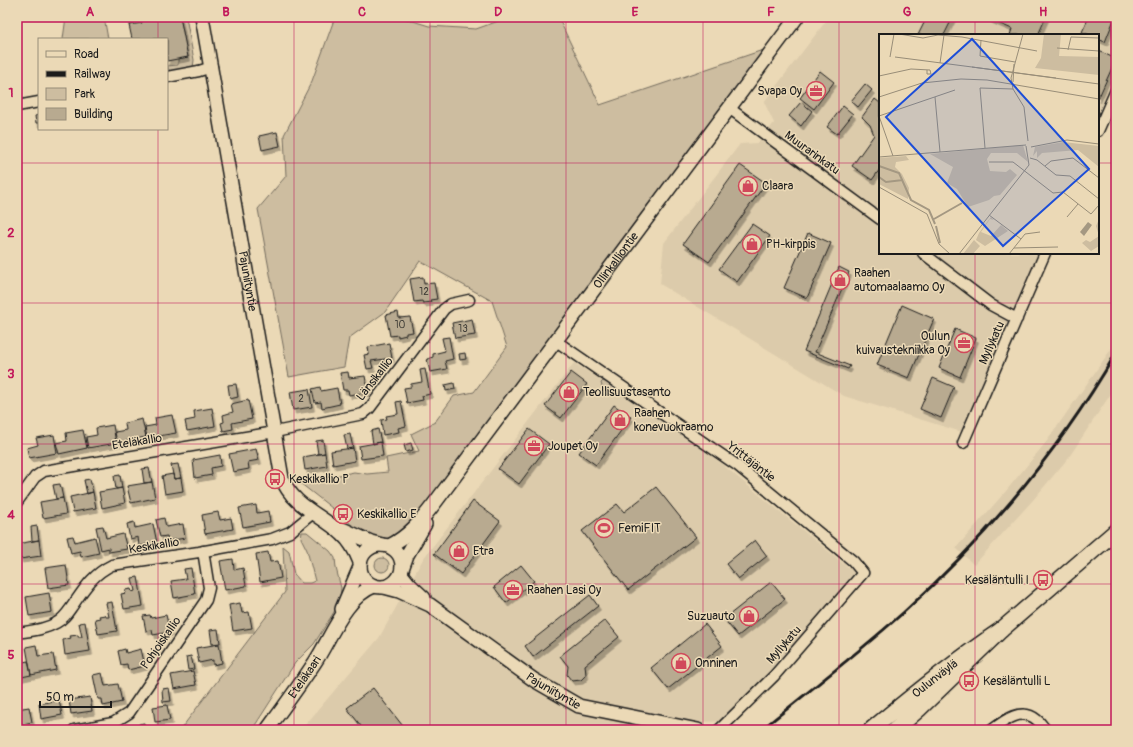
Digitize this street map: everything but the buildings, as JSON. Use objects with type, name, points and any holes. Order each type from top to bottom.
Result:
[{"type":"main road","name":"Oulunväylä","points":[[871,730],[921,689],[1001,630],[1116,532]]},
{"type":"main road","name":"Oulunväylä","points":[[895,730],[919,709],[988,640]]},
{"type":"street","name":"Pajuniityntie","points":[[202,17],[212,67],[282,478],[289,492],[296,500],[331,525],[349,541],[360,565]]},
{"type":"street","name":"Ollinkalliontie","points":[[385,546],[403,538],[434,504],[797,17]]},
{"type":"street","points":[[168,77],[212,67]]},
{"type":"street","points":[[1099,129],[1116,90]]},
{"type":"street","points":[[17,106],[38,102]]},
{"type":"street","name":"Muurarinkatu","points":[[729,108],[879,219]]},
{"type":"street","points":[[924,254],[991,305],[1017,319]]},
{"type":"street","name":"Myllykatu","points":[[963,443],[1045,254]]},
{"type":"street","name":"Länsikallio","points":[[275,432],[357,416],[366,412],[444,308],[451,304],[469,300]]},
{"type":"street","name":"Yrittäjäntie","points":[[556,341],[738,466],[853,561],[863,573]]},
{"type":"street","name":"Eteläkallio","points":[[17,502],[35,477],[44,471],[275,432]]},
{"type":"street","name":"Ollinkalliontie","points":[[401,571],[407,555],[434,504]]},
{"type":"street","name":"Keskikallio","points":[[17,633],[47,627],[57,623],[65,617],[102,569],[112,565],[203,551],[282,536],[290,532],[314,512]]},
{"type":"street","name":"Pajuniityntie","points":[[331,525],[371,542],[385,546]]},
{"type":"street","points":[[385,546],[399,555],[402,562],[401,571],[393,583],[379,586],[368,582],[363,577],[360,565],[367,550],[372,547],[385,546]]},
{"type":"street","name":"Pohjoiskallio","points":[[74,730],[113,723],[129,713],[206,600],[209,588],[203,551]]},
{"type":"street","name":"Eteläkaari","points":[[339,621],[343,606],[360,565]]},
{"type":"street","name":"Pajuniityntie","points":[[401,571],[410,585],[430,605],[534,680],[579,706],[698,730]]},
{"type":"street","name":"Myllykatu","points":[[719,730],[774,676],[863,573]]},
{"type":"street","name":"Pajuniityntie","points":[[379,586],[399,591],[430,605]]},
{"type":"street","name":"Eteläkaari","points":[[267,730],[316,661],[339,621],[356,598],[367,589],[379,586]]},
{"type":"street","points":[[992,730],[1005,719],[1015,715],[1028,715],[1038,720],[1046,730]]},
{"type":"shaded area","points":[[829,17],[1116,17],[1116,87],[1099,126],[1099,34],[879,34],[879,254],[1044,254],[965,433],[844,396],[660,284],[664,243],[740,144],[758,143],[774,123],[764,102]]},
{"type":"shaded area","points":[[1116,342],[1116,386],[1069,457],[1033,500],[974,565],[956,548],[1047,441]]},
{"type":"shaded area","points":[[574,363],[680,430],[854,572],[847,588],[744,703],[725,721],[700,722],[691,730],[301,730],[379,638],[423,559]]},
{"type":"green space","points":[[66,17],[104,17],[108,38],[63,38]]},
{"type":"green space","points":[[180,17],[186,17],[194,60],[193,68],[170,72],[168,66],[178,65],[178,59],[188,57]]},
{"type":"green space","points":[[335,17],[400,17],[429,26],[476,29],[510,17],[558,17],[600,105],[766,49],[640,215],[421,511],[401,535],[386,540],[376,540],[355,529],[346,519],[300,483],[354,472],[367,474],[388,472],[386,458],[419,451],[411,434],[435,422],[454,396],[474,392],[507,347],[492,301],[420,261],[385,312],[349,338],[344,367],[289,377],[258,209],[286,176],[284,135],[312,81]]},
{"type":"green space","points":[[603,381],[611,384],[613,388],[611,393],[604,393],[601,383]]},
{"type":"green space","points":[[302,532],[307,532],[330,551],[335,558],[341,588],[340,598],[334,612],[314,644],[295,663],[252,730],[180,730],[285,592],[283,546],[289,551],[294,574],[302,583],[310,583],[315,581],[307,550],[301,538]]},
{"type":"green space","points":[[382,558],[387,560],[389,565],[387,570],[382,572],[377,570],[375,565],[377,560]]},
{"type":"railway","points":[[761,730],[887,627],[935,583],[964,553],[993,522],[1046,457],[1094,389],[1116,353]]},
{"type":"place","name":"Svapa Oy","points":[[816,91]]},
{"type":"place","name":"Claara","points":[[748,186]]},
{"type":"place","name":"PH-kirppis","points":[[752,244]]},
{"type":"place","name":"Raahen automaalaamo Oy","points":[[840,280]]},
{"type":"place","name":"Oulun kuivaustekniikka Oy","points":[[964,343]]},
{"type":"place","name":"Teollisuustasanto","points":[[569,392]]},
{"type":"place","name":"Raahen konevuokraamo","points":[[620,420]]},
{"type":"place","name":"Joupet Oy","points":[[534,446]]},
{"type":"place","name":"Keskikallio P","points":[[275,479]]},
{"type":"place","name":"Keskikallio E","points":[[343,514]]},
{"type":"place","name":"FemiFIT","points":[[604,528]]},
{"type":"place","name":"Etra","points":[[459,551]]},
{"type":"place","name":"Kesäläntulli I","points":[[1043,580]]},
{"type":"place","name":"Raahen Lasi Oy","points":[[513,590]]},
{"type":"place","name":"Suzuauto","points":[[749,616]]},
{"type":"place","name":"Onninen","points":[[681,663]]},
{"type":"place","name":"Kesäläntulli L","points":[[969,681]]}]
